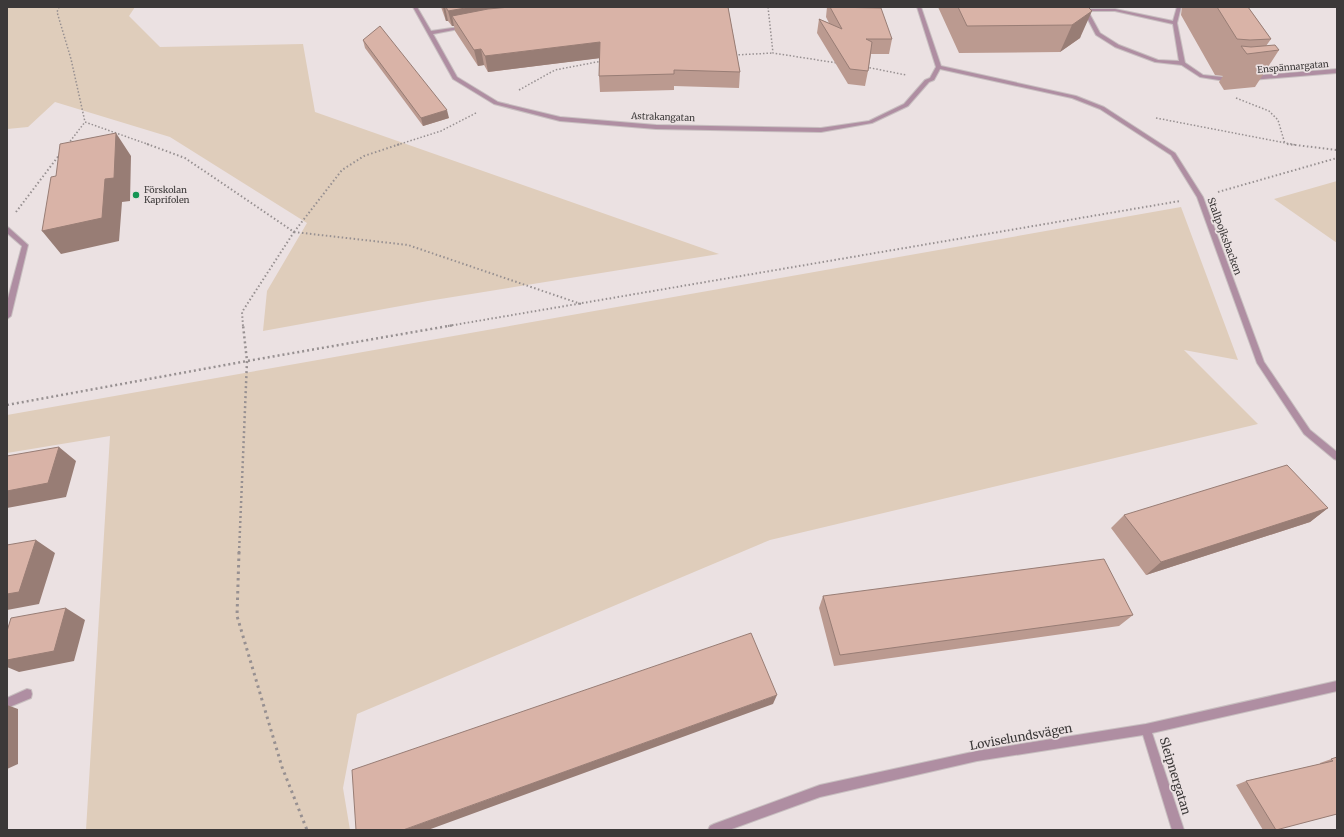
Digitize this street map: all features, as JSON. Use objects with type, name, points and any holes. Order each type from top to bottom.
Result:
[{"type":"street","name":"Astrakangatan","points":[[415,7],[455,78],[496,103],[560,119],[649,126],[821,130],[870,122],[906,105],[927,82],[932,79],[939,66]]},
{"type":"street","points":[[919,7],[939,66]]},
{"type":"street","points":[[1179,7],[1175,23],[1182,63]]},
{"type":"street","points":[[1175,23],[1115,10],[1085,10],[1098,34],[1117,46],[1157,61],[1182,63],[1202,76],[1228,80],[1236,79]]},
{"type":"street","points":[[429,33],[468,26]]},
{"type":"street","name":"Stallpojksbacken","points":[[939,66],[1074,97],[1102,108],[1173,154],[1200,197],[1261,364],[1307,432],[1337,457]]},
{"type":"street","name":"Enspännargatan","points":[[1244,79],[1337,71]]},
{"type":"street","points":[[7,229],[26,245],[7,316]]},
{"type":"street","name":"Loviselundsvägen","points":[[714,830],[820,791],[977,756],[1146,729],[1337,686]]},
{"type":"street","points":[[7,703],[27,694]]},
{"type":"street","name":"Sleipnergatan","points":[[1146,729],[1178,830]]},
{"type":"path","points":[[59,7],[57,12],[71,59],[85,122]]},
{"type":"path","points":[[768,7],[773,54]]},
{"type":"path","points":[[734,55],[773,54],[843,64]]},
{"type":"path","points":[[306,830],[282,767],[237,616],[248,361],[242,312],[294,232],[342,170],[364,156],[441,131],[496,103],[555,70],[604,61]]},
{"type":"path","points":[[859,66],[890,71],[927,82]]},
{"type":"path","points":[[1269,111],[1278,120],[1285,144]]},
{"type":"path","points":[[1156,118],[1285,144],[1337,150]]},
{"type":"path","points":[[66,146],[85,122]]},
{"type":"path","points":[[85,122],[185,158],[294,232],[408,245],[582,304]]},
{"type":"path","points":[[12,218],[62,152]]},
{"type":"path","points":[[7,405],[248,361],[1200,197],[1337,158]]},
{"type":"shaded area","points":[[7,7],[135,7],[129,16],[160,47],[303,44],[315,112],[719,254],[428,301],[263,331],[267,291],[307,223],[170,137],[55,102],[28,127],[7,129]]},
{"type":"shaded area","points":[[1337,181],[1337,243],[1274,199]]},
{"type":"shaded area","points":[[1181,207],[1238,360],[1184,350],[1258,424],[770,540],[357,714],[343,788],[350,830],[86,830],[110,436],[7,453],[7,415]]},
{"type":"building","points":[[446,7],[471,7],[448,11]]},
{"type":"building","points":[[510,7],[728,7],[740,72],[674,70],[674,74],[599,76],[600,42],[485,56],[481,49],[474,50],[452,16],[488,9]]},
{"type":"building","points":[[830,7],[881,8],[892,39],[866,39],[872,42],[868,71],[850,69],[819,19],[842,29]]},
{"type":"building","points":[[958,7],[1088,7],[1092,11],[1072,25],[967,26]]},
{"type":"building","points":[[1217,7],[1248,7],[1271,39],[1237,39]]},
{"type":"building","points":[[380,26],[447,110],[421,118],[363,40]]},
{"type":"building","points":[[1275,45],[1279,50],[1247,54],[1241,46],[1251,47]]},
{"type":"building","points":[[116,133],[114,178],[105,179],[102,218],[42,231],[51,177],[56,176],[60,144]]},
{"type":"building","points":[[59,447],[48,483],[7,491],[7,456]]},
{"type":"building","points":[[1287,465],[1328,508],[1161,562],[1124,515]]},
{"type":"building","points":[[36,540],[19,592],[7,594],[7,545]]},
{"type":"building","points":[[1104,559],[1133,615],[840,655],[823,596]]},
{"type":"building","points":[[66,608],[54,651],[7,660],[7,631],[11,618]]},
{"type":"building","points":[[751,633],[777,695],[403,830],[356,830],[352,770]]},
{"type":"building","points":[[1337,757],[1337,814],[1276,830],[1246,781],[1333,761],[1331,759]]},
{"type":"place","name":"Förskolan Kaprifolen","points":[[136,195]]}]
